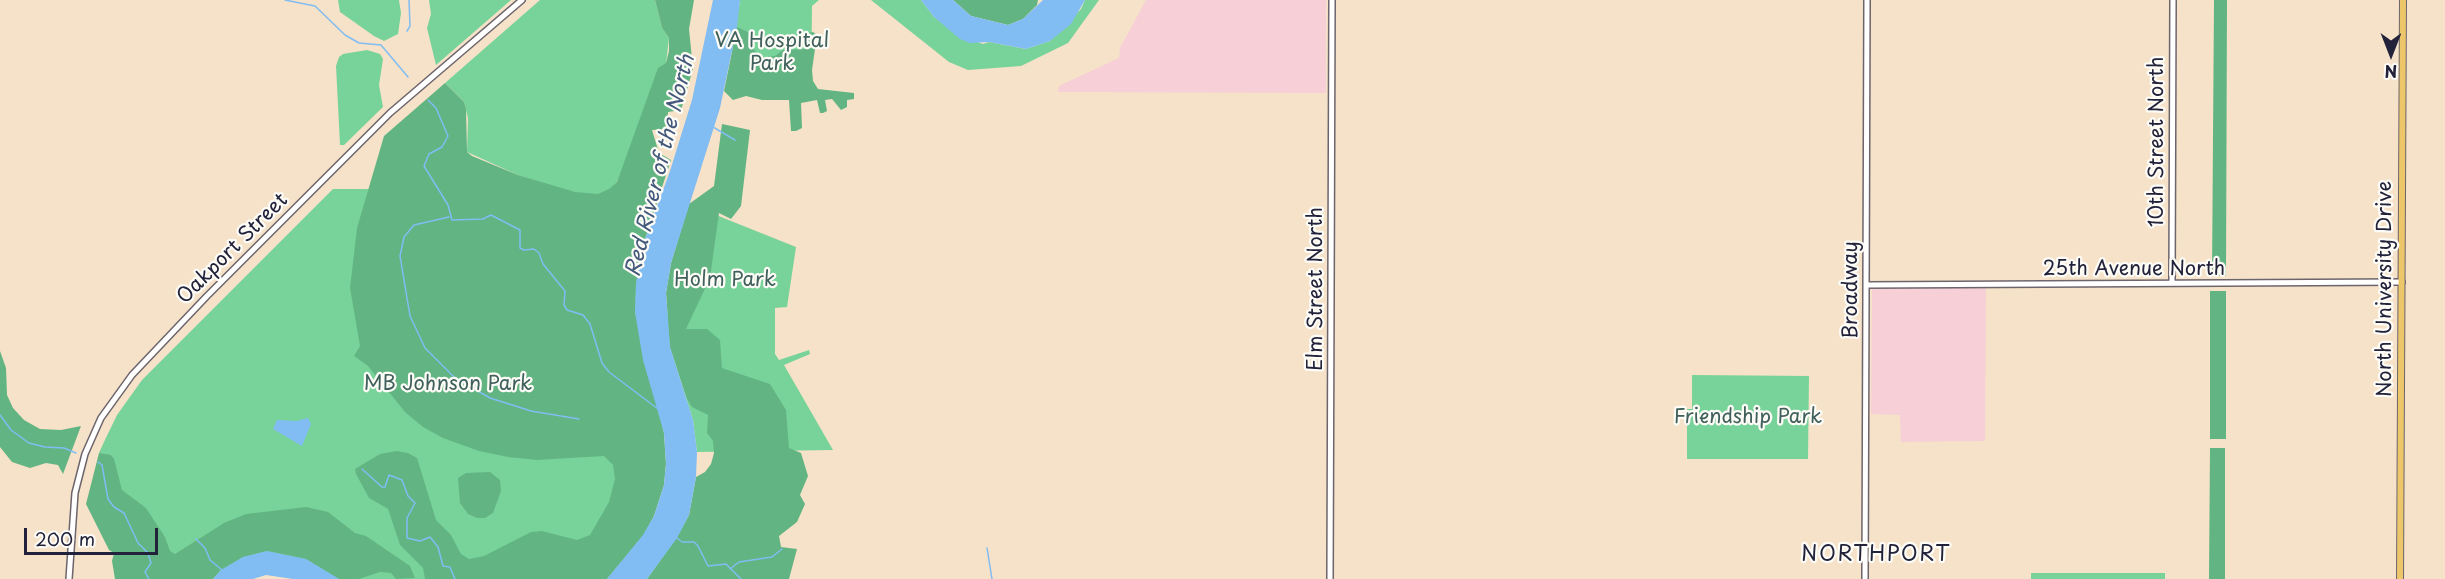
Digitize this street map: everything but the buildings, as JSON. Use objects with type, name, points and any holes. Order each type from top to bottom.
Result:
[{"type":"main road","name":"North University Drive","points":[[2400,579],[2403,0]]},
{"type":"street","name":"Oakport Street","points":[[69,579],[75,493],[85,454],[101,418],[132,375],[207,296],[390,113],[522,0]]},
{"type":"street","name":"Elm Street North","points":[[1330,579],[1332,0]]},
{"type":"street","name":"Broadway","points":[[1865,579],[1867,0]]},
{"type":"street","name":"10th Street North","points":[[2172,283],[2173,0]]},
{"type":"street","name":"25th Avenue North","points":[[1866,285],[2402,282]]},
{"type":"shaded area","points":[[1146,0],[1326,0],[1326,93],[1058,92],[1059,86],[1119,58],[1120,48]]},
{"type":"shaded area","points":[[1872,288],[1986,288],[1985,441],[1901,442],[1900,415],[1871,414]]},
{"type":"green space","points":[[338,0],[399,0],[401,13],[398,34],[384,41],[374,36],[340,12]]},
{"type":"green space","points":[[429,0],[511,0],[436,65],[427,28],[431,14]]},
{"type":"green space","name":"MB Johnson Park","points":[[540,0],[655,0],[662,28],[669,38],[666,64],[617,182],[610,189],[662,189],[643,245],[607,579],[339,579],[221,570],[213,579],[149,579],[99,453],[103,444],[117,415],[142,380],[333,189],[561,189],[518,175],[467,152],[468,118],[464,102],[445,83]]},
{"type":"green space","points":[[655,0],[694,0],[689,29],[693,69],[681,110],[668,112],[667,129],[652,130],[659,153],[671,160],[643,245],[636,284],[635,312],[664,433],[666,464],[664,485],[654,516],[643,536],[607,579],[425,579],[423,568],[400,545],[388,509],[369,498],[356,474],[355,469],[380,454],[397,451],[417,458],[436,520],[451,535],[461,554],[469,559],[484,556],[531,532],[542,531],[577,540],[590,535],[609,502],[615,479],[613,465],[604,456],[537,460],[508,457],[479,451],[443,438],[423,427],[405,412],[368,366],[354,356],[360,346],[350,288],[357,228],[384,136],[445,83],[464,102],[467,152],[472,156],[518,175],[575,192],[598,194],[609,189],[617,182],[658,68],[666,63],[669,51],[669,38],[662,28]]},
{"type":"green space","name":"VA Hospital Park","points":[[740,0],[819,0],[812,6],[811,94],[731,60]]},
{"type":"green space","name":"VA Hospital Park","points":[[871,0],[921,0],[934,17],[957,35],[983,44],[989,42],[1026,49],[1050,41],[1081,9],[1085,0],[1099,0],[1068,43],[1021,66],[968,70],[949,62]]},
{"type":"green space","points":[[953,0],[1038,0],[1037,5],[1023,19],[1008,25],[971,16]]},
{"type":"green space","points":[[2214,0],[2227,0],[2226,276],[2212,276]]},
{"type":"green space","points":[[737,27],[748,32],[754,42],[754,50],[763,57],[775,56],[783,50],[807,49],[808,33],[813,32],[817,35],[812,70],[813,81],[818,89],[854,93],[854,99],[847,100],[847,107],[841,110],[832,99],[825,100],[827,111],[823,113],[820,113],[817,100],[801,103],[802,128],[796,131],[791,131],[789,100],[762,100],[746,96],[733,100],[724,91]]},
{"type":"green space","points":[[367,50],[380,54],[383,59],[379,85],[383,107],[344,145],[340,145],[336,66],[339,57],[343,54]]},
{"type":"green space","points":[[722,124],[750,130],[741,206],[731,219],[719,213],[710,278],[686,329],[707,329],[720,340],[722,368],[770,384],[786,410],[789,448],[801,453],[808,476],[800,495],[805,504],[797,522],[779,536],[781,547],[797,549],[789,579],[647,579],[677,537],[689,515],[696,477],[705,472],[711,464],[714,453],[713,441],[707,433],[708,415],[692,407],[687,399],[670,347],[666,293],[671,263],[689,204],[714,186]]},
{"type":"green space","name":"Holm Park","points":[[691,205],[796,247],[787,307],[775,308],[775,354],[779,360],[809,350],[810,354],[784,365],[833,450],[697,452],[693,420],[670,347],[666,320]]},
{"type":"green space","points":[[2210,291],[2226,291],[2226,439],[2210,439]]},
{"type":"green space","points":[[0,351],[6,368],[7,395],[13,408],[24,420],[40,429],[61,430],[81,426],[63,474],[58,465],[46,463],[30,468],[12,462],[0,447]]},
{"type":"green space","name":"Friendship Park","points":[[1692,375],[1809,376],[1808,459],[1687,459],[1687,409],[1692,409]]},
{"type":"green space","points":[[2210,448],[2225,448],[2225,579],[2209,579]]},
{"type":"green space","points":[[99,453],[111,455],[122,490],[146,508],[165,537],[170,551],[175,554],[224,523],[246,514],[306,507],[328,512],[355,533],[366,536],[410,566],[415,578],[396,579],[391,573],[380,572],[359,579],[339,579],[306,559],[267,551],[243,557],[221,570],[213,579],[115,579],[112,561],[114,553],[109,550],[86,504]]},
{"type":"green space","points":[[490,472],[500,480],[501,491],[493,513],[485,518],[477,518],[468,514],[460,503],[458,478],[466,473]]},
{"type":"green space","points":[[2031,573],[2165,573],[2165,579],[2031,579]]},
{"type":"water","points":[[713,0],[740,0],[737,27],[720,108],[671,263],[666,293],[670,347],[693,420],[697,452],[696,477],[689,515],[677,538],[647,579],[607,579],[643,535],[654,516],[664,485],[666,464],[664,433],[643,360],[635,312],[636,284],[643,245],[670,171],[692,100]]},
{"type":"water","points":[[921,0],[953,0],[971,16],[1008,25],[1023,19],[1043,0],[1085,0],[1071,24],[1050,41],[1026,49],[989,42],[970,43],[960,39],[934,17]]},
{"type":"water","points":[[308,418],[311,424],[302,446],[273,429],[277,420],[297,421]]},
{"type":"water","points":[[267,551],[306,559],[339,579],[293,579],[266,575],[253,579],[213,579],[221,570],[243,557]]},
{"type":"waterway","points":[[285,0],[315,6],[345,35],[359,43],[381,45],[408,77]]},
{"type":"waterway","points":[[407,31],[410,26],[409,0]]},
{"type":"waterway","points":[[428,100],[436,108],[448,136],[442,147],[429,154],[424,166],[448,205],[452,220],[483,219],[491,215],[520,230],[520,248],[534,249],[539,253],[543,264],[565,291],[564,305],[567,310],[583,315],[590,324],[602,363],[609,372],[658,409]]},
{"type":"waterway","points":[[713,127],[735,140]]},
{"type":"waterway","points":[[449,217],[414,225],[404,237],[400,256],[410,316],[425,348],[454,377],[490,398],[531,411],[579,419]]},
{"type":"waterway","points":[[0,415],[11,430],[29,443],[64,448],[76,453]]},
{"type":"waterway","points":[[98,462],[102,465],[108,499],[114,507],[124,513],[138,543],[148,553],[151,563],[145,572],[149,579]]},
{"type":"waterway","points":[[362,469],[382,487],[385,487],[389,475],[402,480],[408,496],[415,503],[407,518],[407,538],[420,541],[430,537],[438,547],[443,566],[450,567],[455,579]]},
{"type":"waterway","points":[[677,538],[682,542],[694,542],[708,566],[726,564],[741,579]]},
{"type":"waterway","points":[[196,539],[205,548],[210,560],[222,570]]},
{"type":"waterway","points":[[987,548],[992,579]]},
{"type":"waterway","points":[[730,569],[739,562],[772,557],[782,549]]},
{"type":"district","name":"NORTHPORT","points":[[1876,555]]},
{"type":"water label","name":"Red River of the North","points":[[661,166]]}]
